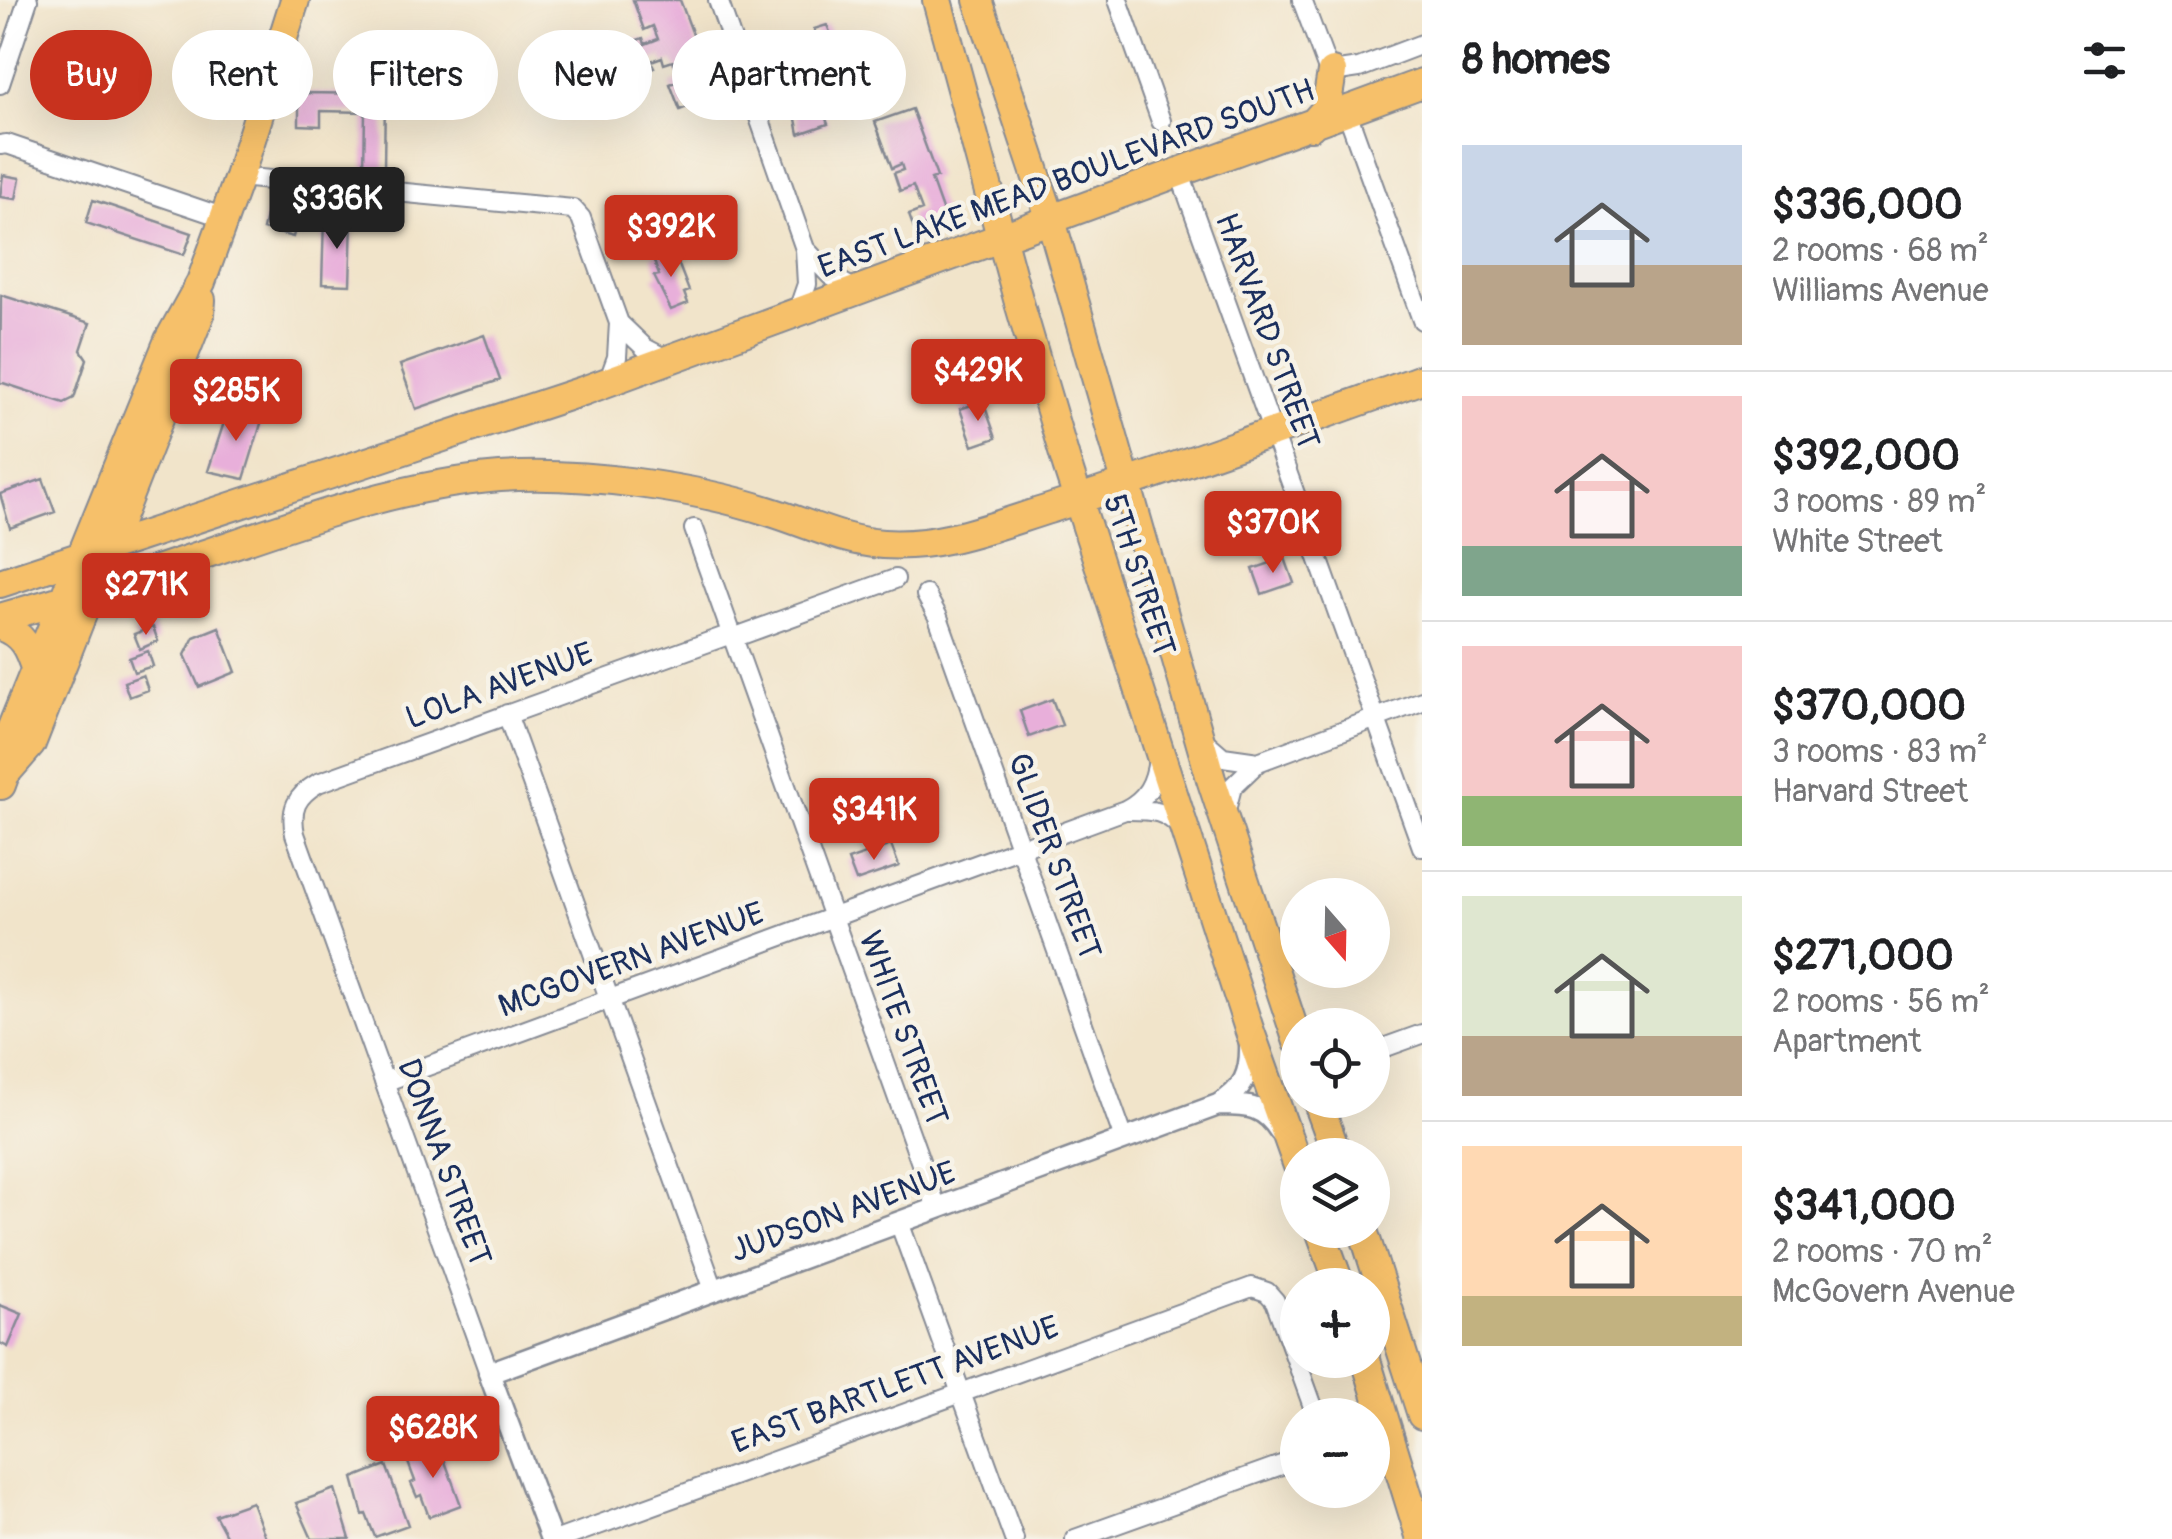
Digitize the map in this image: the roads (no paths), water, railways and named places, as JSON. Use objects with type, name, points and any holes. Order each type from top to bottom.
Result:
[{"type":"main road","points":[[2,780],[31,744],[78,596],[169,340],[201,282],[225,218],[295,0]]},
{"type":"main road","name":"5TH STREET","points":[[937,0],[1078,500],[1288,1138]]},
{"type":"main road","name":"5TH STREET","points":[[978,0],[1051,220],[1224,819],[1288,1008]]},
{"type":"main road","points":[[1311,126],[1326,109],[1332,72]]},
{"type":"main road","name":"EAST LAKE MEAD BOULEVARD SOUTH","points":[[0,583],[608,382],[1422,83]]},
{"type":"main road","points":[[95,552],[136,483],[200,314],[201,282]]},
{"type":"main road","points":[[0,622],[380,499],[412,490],[502,477],[626,481],[738,502],[839,538],[927,544],[976,534],[1129,485],[1422,379]]},
{"type":"main road","points":[[136,483],[144,503],[159,518],[169,523],[188,523]]},
{"type":"main road","points":[[2,780],[2,752],[36,671],[78,596]]},
{"type":"main road","points":[[0,622],[28,646],[36,671]]},
{"type":"main road","points":[[1369,1248],[1422,1415]]},
{"type":"main road","points":[[1372,1378],[1421,1539]]},
{"type":"street","points":[[0,84],[28,0]]},
{"type":"street","points":[[718,0],[805,249],[806,284],[798,313]]},
{"type":"street","points":[[1118,0],[1161,122]]},
{"type":"street","points":[[1302,0],[1326,67],[1332,72],[1359,68],[1422,44]]},
{"type":"street","points":[[1348,112],[1422,320]]},
{"type":"street","points":[[0,145],[7,144],[225,218]]},
{"type":"street","name":"HARVARD STREET","points":[[1180,174],[1422,847]]},
{"type":"street","points":[[239,177],[572,208],[581,218],[619,323],[618,351],[608,382]]},
{"type":"street","points":[[805,249],[831,276],[857,290]]},
{"type":"street","points":[[619,323],[645,348],[668,360]]},
{"type":"street","name":"WHITE STREET","points":[[694,529],[937,1208]]},
{"type":"street","name":"LOLA AVENUE","points":[[295,804],[302,792],[318,784],[896,579]]},
{"type":"street","name":"GLIDER STREET","points":[[926,596],[938,617],[1124,1139]]},
{"type":"street","points":[[1224,819],[1232,788],[1258,762],[1422,701]]},
{"type":"street","points":[[507,714],[714,1290]]},
{"type":"street","points":[[1199,734],[1223,757],[1258,762]]},
{"type":"street","points":[[1125,810],[1151,788],[1160,746]]},
{"type":"street","name":"DONNA STREET","points":[[295,804],[295,834],[551,1539]]},
{"type":"street","points":[[1125,810],[1162,812],[1186,836]]},
{"type":"street","name":"MCGOVERN AVENUE","points":[[384,1082],[1125,810]]},
{"type":"street","points":[[1218,1105],[1234,1094],[1248,1076],[1249,1029]]},
{"type":"street","points":[[1390,1046],[1422,1034]]},
{"type":"street","points":[[1218,1105],[1249,1105],[1262,1110],[1281,1138]]},
{"type":"street","name":"JUDSON AVENUE","points":[[489,1372],[1218,1105]]},
{"type":"street","points":[[898,1222],[1014,1539]]},
{"type":"street","name":"EAST BARTLETT AVENUE","points":[[560,1539],[1252,1286],[1267,1292],[1276,1302],[1310,1398]]},
{"type":"street","points":[[1075,1539],[1280,1465]]}]
